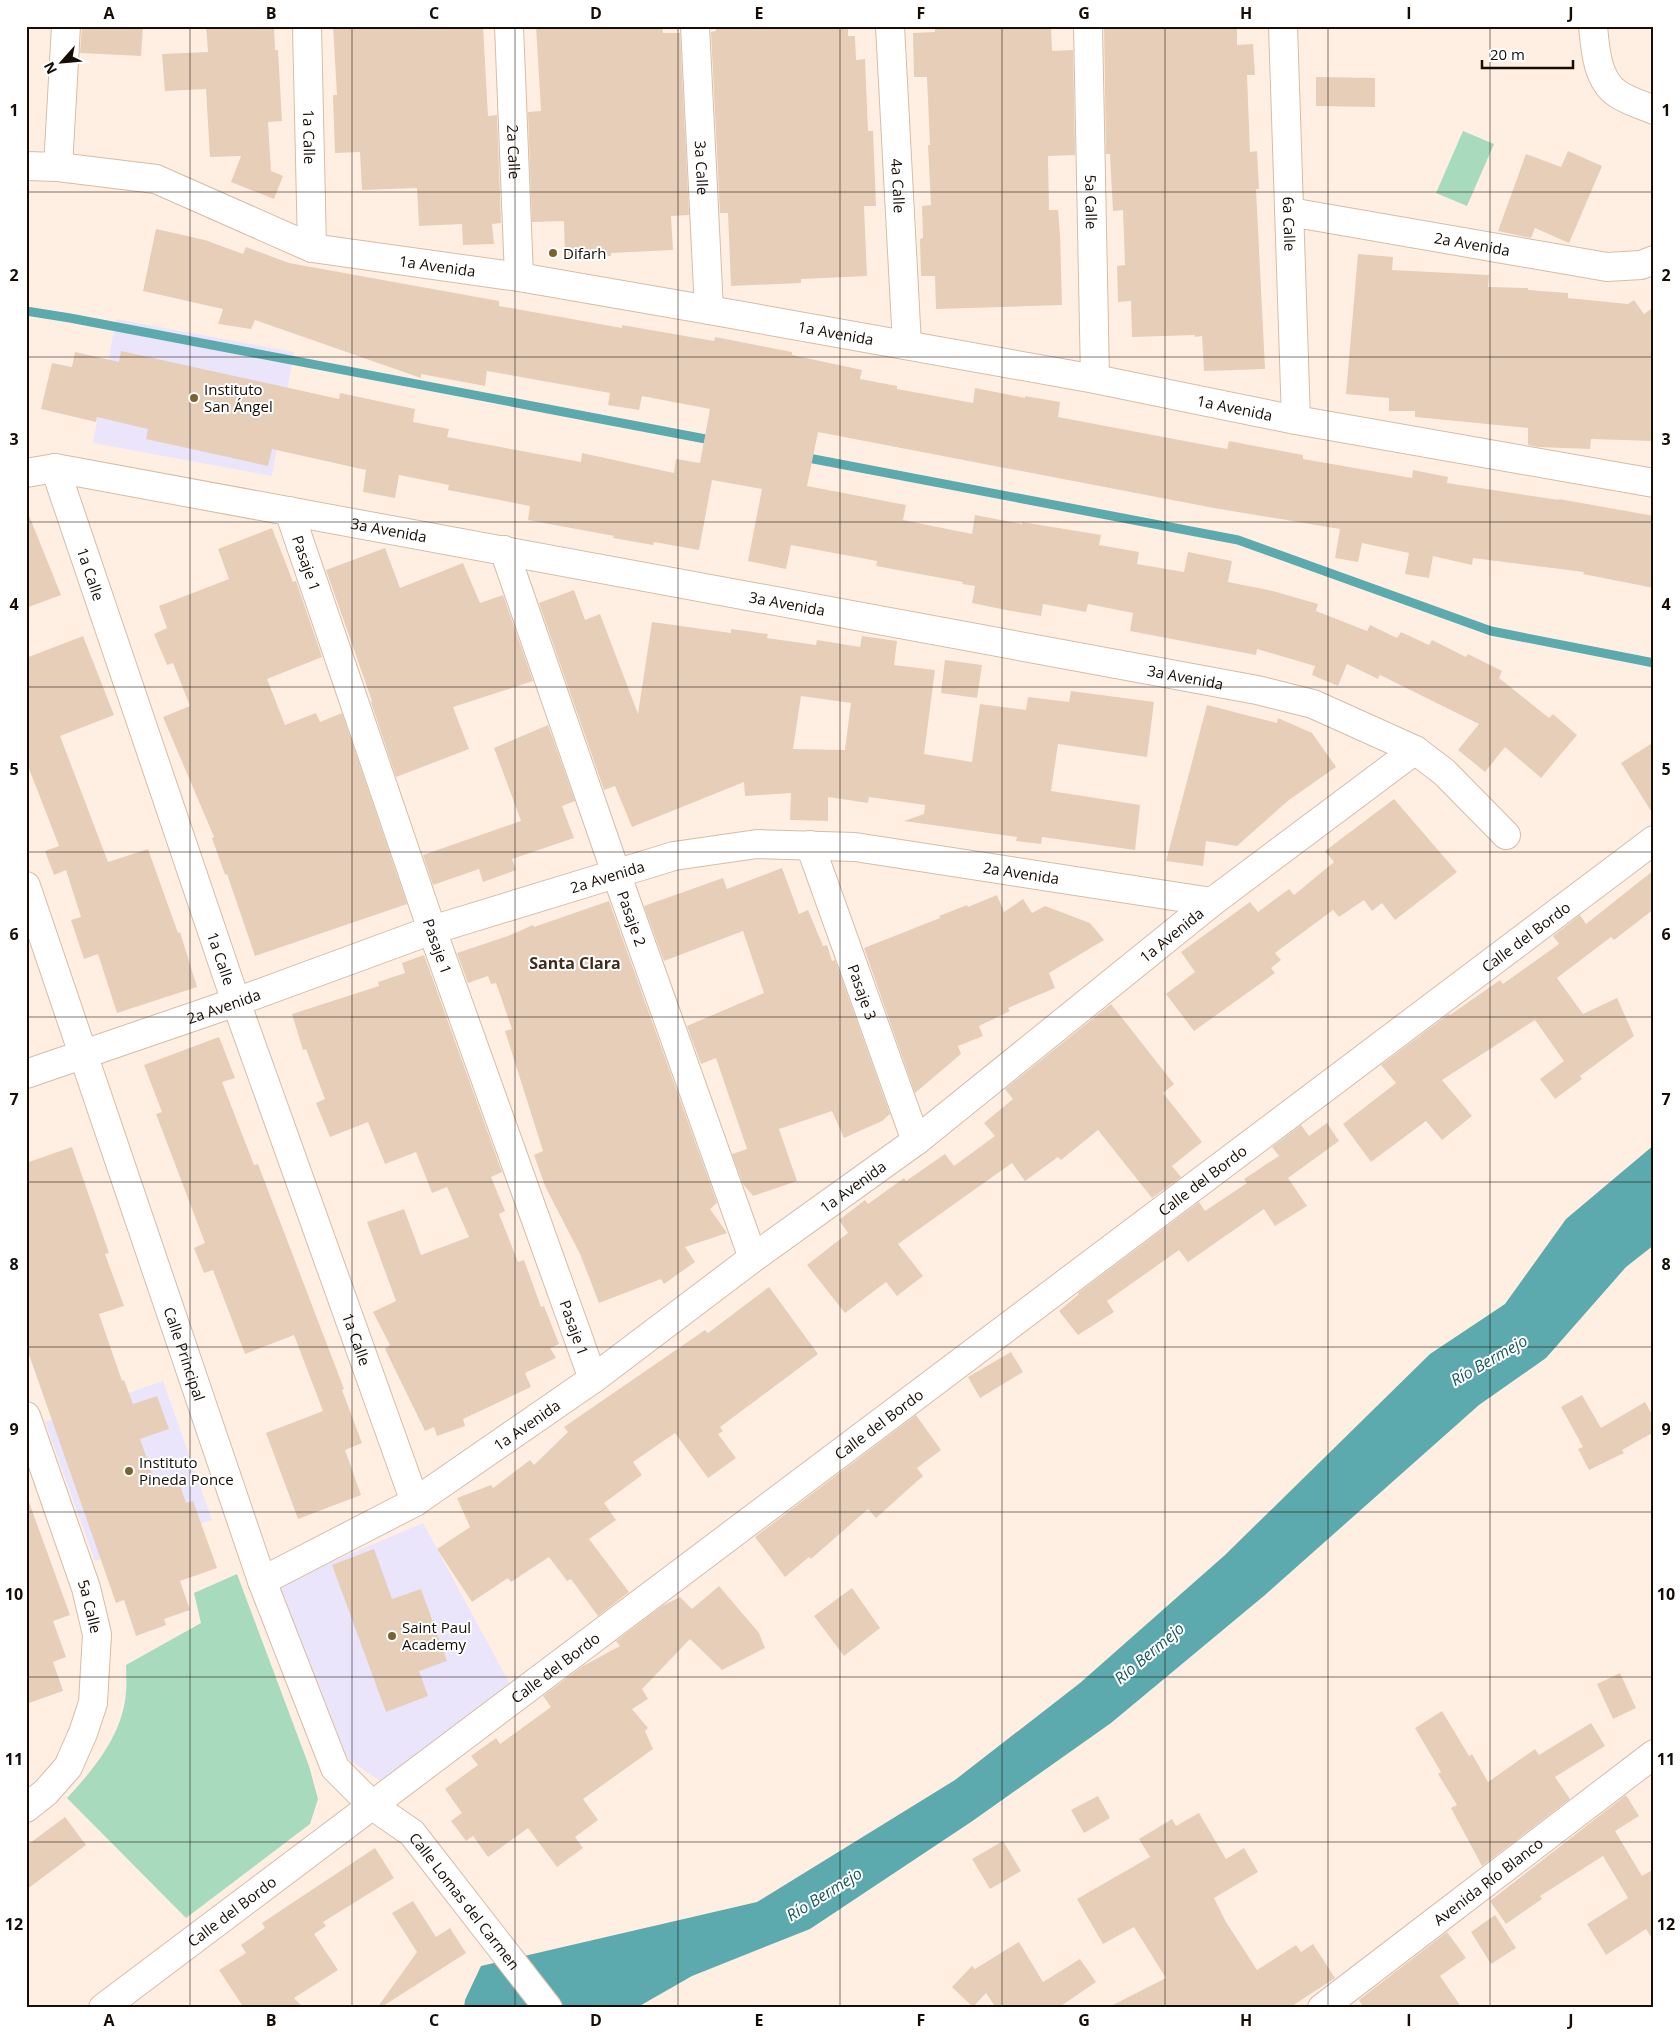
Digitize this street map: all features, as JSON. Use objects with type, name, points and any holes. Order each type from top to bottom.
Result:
[{"type":"street","points":[[58,167],[66,26]]},
{"type":"street","name":"1a Calle","points":[[307,26],[312,248]]},
{"type":"street","name":"2a Calle","points":[[509,26],[519,278]]},
{"type":"street","name":"3a Calle","points":[[695,26],[709,310]]},
{"type":"street","name":"4a Calle","points":[[890,26],[906,345]]},
{"type":"street","name":"5a Calle","points":[[1088,26],[1095,379]]},
{"type":"street","name":"6a Calle","points":[[1283,26],[1296,420]]},
{"type":"street","points":[[1592,26],[1595,52],[1604,77],[1616,93],[1654,110]]},
{"type":"street","name":"1a Avenida","points":[[26,166],[58,167],[156,179],[312,248],[519,278],[709,310],[1095,379],[1296,420],[1654,483]]},
{"type":"street","name":"2a Avenida","points":[[1290,212],[1607,267],[1641,265],[1654,260]]},
{"type":"street","name":"1a Calle","points":[[55,468],[236,1002],[415,1502]]},
{"type":"street","name":"3a Avenida","points":[[26,473],[55,468],[1257,690],[1313,704],[1415,750],[1444,772],[1506,835]]},
{"type":"street","name":"Pasaje 1","points":[[289,511],[432,930],[592,1379]]},
{"type":"street","name":"Pasaje 2","points":[[504,550],[752,1258]]},
{"type":"street","name":"1a Avenida","points":[[262,1581],[415,1502],[592,1379],[752,1258],[916,1141],[1212,902],[1415,750]]},
{"type":"street","name":"Calle del Bordo","points":[[103,2008],[1654,840]]},
{"type":"street","name":"2a Avenida","points":[[26,1074],[236,1002],[432,930],[674,856],[757,844],[855,847],[1212,902]]},
{"type":"street","name":"Pasaje 3","points":[[810,845],[916,1141]]},
{"type":"street","name":"Calle Principal","points":[[26,886],[262,1581],[336,1768],[373,1806]]},
{"type":"street","name":"5a Calle","points":[[26,1416],[86,1588],[97,1634],[94,1703],[68,1767],[36,1800]]},
{"type":"street","name":"Avenida Río Blanco","points":[[1322,2008],[1654,1754]]},
{"type":"street","name":"Calle Lomas del Carmen","points":[[373,1806],[412,1832],[548,2008]]},
{"type":"shaded area","name":"Instituto San Ángel","points":[[116,319],[294,352],[272,476],[93,443]]},
{"type":"shaded area","name":"Instituto Pineda Ponce","points":[[163,1381],[212,1520],[95,1561],[45,1422]]},
{"type":"shaded area","name":"Saint Paul Academy","points":[[423,1523],[512,1688],[383,1783],[348,1759],[279,1584]]},
{"type":"green space","points":[[1463,131],[1494,144],[1467,206],[1436,193]]},
{"type":"green space","points":[[237,1574],[309,1766],[318,1799],[310,1824],[186,1918],[67,1798],[88,1775],[106,1750],[113,1736],[124,1707],[126,1665],[201,1623],[194,1593]]},
{"type":"water","name":"Río Bermejo","points":[[1654,1145],[1654,1245],[1626,1267],[1546,1358],[1479,1405],[1265,1595],[1111,1723],[971,1822],[810,1929],[692,1976],[636,2008],[464,2008],[465,2000],[481,1966],[757,1902],[955,1780],[1080,1683],[1225,1555],[1430,1354],[1505,1304],[1566,1219]]},
{"type":"building","points":[[82,26],[143,26],[141,56],[80,53]]},
{"type":"building","points":[[206,26],[274,26],[275,50],[278,50],[282,121],[268,122],[271,171],[283,176],[274,199],[231,182],[241,156],[210,157],[206,89],[165,91],[162,54],[208,52]]},
{"type":"building","points":[[333,26],[483,26],[488,116],[497,115],[501,223],[492,224],[494,244],[463,245],[462,224],[419,226],[417,188],[362,190],[360,152],[335,153],[333,95],[337,95]]},
{"type":"building","points":[[536,26],[662,26],[663,33],[680,33],[689,215],[671,216],[673,250],[611,253],[611,256],[565,258],[564,221],[532,222],[528,112],[541,111]]},
{"type":"building","points":[[716,26],[848,26],[848,36],[855,36],[856,60],[865,59],[868,131],[873,131],[876,206],[864,206],[867,276],[801,279],[801,283],[731,286],[728,213],[720,213],[711,32],[716,31]]},
{"type":"building","points":[[935,26],[1051,26],[1052,51],[1073,50],[1075,155],[1048,156],[1049,210],[1058,210],[1062,305],[936,309],[935,276],[921,276],[920,239],[923,238],[922,206],[931,205],[928,145],[930,145],[927,77],[914,77],[913,33],[935,32]]},
{"type":"building","points":[[1104,26],[1237,26],[1237,45],[1253,44],[1255,75],[1247,75],[1250,152],[1257,151],[1259,189],[1256,189],[1265,369],[1204,371],[1202,336],[1132,337],[1131,301],[1118,302],[1117,266],[1125,265],[1123,210],[1113,211],[1110,154],[1106,154]]},
{"type":"building","points":[[1316,77],[1375,78],[1375,107],[1316,106]]},
{"type":"building","points":[[1568,151],[1602,166],[1569,243],[1535,228],[1531,238],[1498,231],[1526,154],[1561,167]]},
{"type":"building","points":[[156,229],[205,240],[243,254],[246,247],[289,263],[499,301],[499,306],[622,328],[622,325],[714,341],[715,337],[792,352],[792,355],[862,370],[860,379],[897,386],[897,389],[973,403],[975,388],[1025,398],[1025,396],[1060,402],[1058,417],[1227,449],[1229,441],[1303,455],[1303,459],[1412,478],[1413,470],[1448,477],[1447,483],[1559,499],[1654,516],[1654,588],[1583,574],[1584,572],[1473,558],[1472,565],[1433,556],[1429,578],[1405,574],[1409,553],[1362,543],[1358,562],[1335,558],[1340,529],[1214,508],[818,432],[807,486],[906,505],[903,520],[972,534],[975,515],[1022,524],[1022,522],[1101,535],[1099,545],[1139,552],[1137,564],[1184,572],[1188,552],[1232,561],[1228,582],[1273,591],[1318,604],[1316,611],[1367,631],[1370,625],[1397,638],[1401,632],[1429,645],[1432,640],[1466,657],[1468,654],[1502,671],[1499,678],[1549,718],[1553,714],[1577,735],[1541,778],[1505,747],[1485,772],[1458,750],[1479,724],[1380,675],[1378,679],[1347,664],[1338,686],[1312,675],[1315,666],[1257,649],[1256,655],[1130,631],[1133,613],[1088,604],[1086,612],[1043,604],[1041,616],[1006,610],[972,603],[975,586],[962,584],[963,582],[876,566],[877,561],[791,545],[786,569],[748,561],[762,489],[712,480],[699,550],[654,542],[653,545],[528,520],[530,506],[448,490],[449,485],[399,475],[395,498],[363,492],[366,470],[272,449],[268,466],[146,439],[148,429],[97,417],[96,422],[41,409],[52,363],[72,367],[75,352],[119,362],[121,351],[339,399],[340,393],[415,409],[413,422],[449,429],[447,437],[581,462],[582,453],[674,473],[676,459],[700,463],[710,409],[642,396],[639,410],[608,405],[610,393],[487,371],[485,386],[421,374],[421,378],[255,320],[251,329],[218,324],[223,309],[143,291]]},
{"type":"building","points":[[1358,254],[1393,257],[1392,270],[1489,275],[1488,287],[1528,288],[1528,290],[1568,293],[1568,298],[1628,304],[1634,300],[1644,314],[1654,307],[1654,441],[1591,439],[1590,449],[1538,447],[1528,445],[1528,428],[1415,417],[1415,411],[1389,411],[1389,398],[1346,394]]},
{"type":"building","points":[[26,513],[28,513],[61,595],[26,608]]},
{"type":"building","points":[[272,528],[293,582],[296,581],[322,657],[267,679],[285,725],[316,713],[320,722],[342,713],[407,904],[255,956],[227,874],[225,875],[212,838],[214,837],[163,717],[190,706],[173,663],[167,665],[154,634],[167,628],[159,606],[229,579],[218,549]]},
{"type":"building","points":[[385,548],[400,588],[463,563],[480,603],[503,595],[533,681],[453,707],[469,749],[396,777],[372,701],[326,570]]},
{"type":"building","points":[[574,590],[585,620],[600,614],[638,714],[652,622],[731,633],[731,629],[768,634],[767,638],[816,645],[817,640],[860,647],[862,636],[897,641],[894,665],[935,670],[924,754],[972,762],[980,704],[1026,710],[1028,697],[1069,702],[1071,691],[1154,702],[1147,757],[1058,744],[1051,791],[1140,805],[1135,850],[1042,837],[1041,844],[1016,841],[1017,837],[904,821],[924,814],[925,805],[869,797],[868,803],[828,797],[828,821],[790,820],[791,793],[745,796],[744,782],[632,827],[615,786],[604,790],[539,603]],"holes":[[[801,696],[851,703],[845,750],[793,749]]]},
{"type":"building","points":[[83,636],[114,715],[60,736],[108,862],[148,849],[178,933],[180,932],[197,987],[117,1013],[98,954],[84,959],[71,920],[81,917],[66,870],[54,875],[45,851],[59,846],[26,761],[26,658]]},
{"type":"building","points":[[945,660],[982,665],[977,698],[941,693]]},
{"type":"building","points":[[1207,705],[1277,723],[1278,718],[1312,733],[1336,767],[1289,800],[1237,846],[1206,841],[1203,866],[1166,861]]},
{"type":"building","points":[[548,725],[575,801],[562,806],[574,838],[512,859],[516,870],[483,882],[479,869],[433,885],[423,855],[521,821],[494,748]]},
{"type":"building","points":[[1654,742],[1654,816],[1621,763]]},
{"type":"building","points":[[1394,799],[1457,872],[1395,920],[1382,903],[1372,911],[1364,900],[1339,917],[1333,910],[1275,953],[1281,960],[1271,968],[1275,973],[1194,1031],[1166,994],[1195,972],[1181,952],[1250,902],[1258,912],[1289,889],[1294,895],[1334,862],[1325,851]]},
{"type":"building","points":[[782,868],[799,914],[808,910],[823,946],[827,945],[832,961],[835,960],[890,1114],[882,1121],[844,1138],[832,1111],[779,1129],[797,1181],[753,1196],[743,1184],[732,1154],[747,1149],[716,1058],[701,1064],[687,1026],[764,993],[743,931],[664,961],[644,906],[723,878],[727,889]]},
{"type":"building","points":[[1654,870],[1654,909],[1614,940],[1611,937],[1557,978],[1583,1014],[1617,998],[1634,1036],[1580,1076],[1582,1079],[1555,1099],[1540,1079],[1564,1061],[1535,1020],[1442,1080],[1472,1116],[1442,1140],[1426,1121],[1371,1162],[1343,1124],[1396,1083],[1381,1065],[1449,1014],[1500,980],[1503,984],[1559,944],[1553,936],[1580,915],[1586,924]]},
{"type":"building","points":[[997,895],[1004,912],[1023,899],[1032,913],[1045,906],[1090,923],[1104,940],[1049,973],[1055,988],[1008,1008],[1010,1011],[979,1026],[983,1036],[958,1046],[961,1054],[915,1093],[864,948],[940,918],[939,916]]},
{"type":"building","points":[[609,901],[717,1203],[710,1209],[727,1233],[685,1247],[695,1262],[664,1284],[661,1279],[599,1303],[580,1254],[545,1186],[534,1155],[543,1151],[505,1031],[512,1029],[496,983],[491,984],[488,976],[468,983],[457,953],[508,936],[533,925],[534,927]]},
{"type":"building","points":[[424,955],[502,1172],[491,1177],[505,1211],[499,1214],[518,1262],[524,1260],[541,1307],[544,1306],[559,1344],[550,1348],[556,1358],[525,1373],[531,1387],[463,1419],[465,1426],[437,1436],[434,1427],[425,1431],[385,1349],[390,1345],[373,1312],[396,1301],[367,1222],[404,1209],[421,1255],[469,1237],[447,1187],[432,1193],[416,1152],[385,1164],[368,1122],[330,1137],[316,1103],[325,1099],[306,1049],[303,1050],[292,1014],[379,986],[378,982],[405,973],[402,963]]},
{"type":"building","points":[[1111,1004],[1174,1084],[1163,1093],[1202,1142],[1172,1166],[1181,1177],[1152,1198],[1098,1130],[1061,1160],[1058,1157],[1025,1181],[1012,1163],[898,1244],[923,1276],[897,1296],[886,1282],[845,1313],[807,1265],[848,1233],[839,1220],[865,1200],[868,1204],[904,1178],[906,1181],[945,1154],[954,1166],[995,1136],[984,1123],[1013,1099],[1005,1089]]},
{"type":"building","points":[[219,1037],[235,1078],[222,1082],[254,1165],[258,1164],[344,1389],[342,1390],[362,1443],[345,1450],[361,1495],[298,1519],[266,1433],[323,1411],[294,1335],[245,1354],[213,1270],[204,1273],[194,1248],[205,1243],[156,1114],[162,1112],[144,1065]]},
{"type":"building","points":[[1327,1123],[1339,1141],[1288,1178],[1307,1206],[1275,1226],[1264,1209],[1188,1262],[1179,1250],[1107,1301],[1114,1312],[1078,1335],[1059,1311],[1078,1293],[1199,1202],[1205,1211],[1247,1183],[1244,1179],[1279,1156],[1272,1147],[1301,1125],[1309,1136]]},
{"type":"building","points":[[72,1147],[109,1253],[105,1254],[124,1306],[99,1314],[122,1381],[124,1380],[133,1404],[157,1396],[169,1429],[140,1439],[156,1484],[177,1477],[186,1503],[193,1501],[217,1568],[180,1581],[190,1610],[164,1619],[166,1625],[136,1636],[124,1600],[116,1603],[26,1346],[26,1163]]},
{"type":"building","points":[[769,1287],[818,1354],[720,1427],[723,1431],[718,1434],[736,1458],[708,1478],[675,1433],[633,1462],[642,1475],[604,1503],[616,1520],[589,1539],[629,1592],[598,1616],[571,1579],[567,1581],[549,1557],[511,1582],[508,1578],[472,1602],[437,1549],[470,1527],[457,1498],[491,1485],[493,1488],[530,1460],[534,1465],[568,1432],[564,1427],[705,1330],[708,1333]]},
{"type":"building","points":[[1011,1352],[1023,1372],[980,1398],[968,1377]]},
{"type":"building","points":[[1582,1395],[1601,1428],[1645,1402],[1654,1418],[1654,1432],[1622,1450],[1624,1453],[1589,1470],[1578,1449],[1583,1447],[1561,1407]]},
{"type":"building","points":[[916,1415],[941,1450],[917,1468],[923,1476],[876,1518],[868,1509],[811,1559],[809,1557],[785,1577],[755,1537]]},
{"type":"building","points":[[29,1502],[70,1615],[53,1621],[66,1657],[53,1662],[63,1691],[26,1704],[26,1503]]},
{"type":"building","points":[[374,1549],[392,1599],[421,1589],[447,1661],[419,1671],[428,1696],[386,1712],[332,1565]]},
{"type":"building","points":[[719,1586],[759,1633],[765,1648],[722,1670],[690,1639],[642,1689],[648,1699],[632,1709],[648,1728],[645,1731],[653,1749],[583,1799],[598,1820],[575,1837],[583,1848],[557,1867],[528,1828],[488,1857],[473,1836],[466,1841],[451,1821],[462,1813],[445,1789],[478,1765],[471,1756],[496,1738],[500,1744],[551,1707],[543,1696],[583,1666],[620,1646],[616,1641],[662,1606],[680,1597],[692,1609]]},
{"type":"building","points":[[852,1588],[880,1628],[844,1656],[814,1616]]},
{"type":"building","points":[[1620,1673],[1636,1708],[1613,1719],[1597,1684]]},
{"type":"building","points":[[1442,1711],[1469,1756],[1472,1754],[1488,1782],[1535,1749],[1539,1755],[1591,1723],[1605,1746],[1555,1777],[1570,1799],[1482,1866],[1451,1808],[1457,1805],[1438,1774],[1441,1772],[1415,1728]]},
{"type":"building","points":[[1626,1795],[1639,1816],[1615,1831],[1642,1876],[1654,1869],[1654,1942],[1646,1929],[1606,1955],[1587,1924],[1628,1898],[1603,1856],[1540,1896],[1542,1899],[1506,1924],[1490,1901]]},
{"type":"building","points":[[1098,1796],[1110,1818],[1084,1833],[1071,1810]]},
{"type":"building","points":[[1199,1813],[1226,1859],[1244,1848],[1258,1872],[1214,1898],[1226,1922],[1257,1970],[1296,1945],[1301,1952],[1313,1944],[1335,1978],[1289,2008],[1107,2008],[1166,1978],[1134,1927],[1103,1944],[1077,1899],[1150,1857],[1139,1839],[1172,1819],[1176,1826]]},
{"type":"building","points":[[65,1817],[86,1845],[26,1890],[26,1846]]},
{"type":"building","points":[[1003,1841],[1021,1871],[990,1889],[972,1859]]},
{"type":"building","points":[[375,1848],[394,1878],[323,1922],[326,1926],[314,1934],[338,1970],[294,1998],[304,2008],[244,2008],[219,1970],[246,1953],[241,1945],[265,1928],[262,1923]]},
{"type":"building","points":[[413,1901],[436,1937],[450,1928],[466,1953],[380,2008],[377,2008],[417,1952],[392,1913]]},
{"type":"building","points":[[1495,1915],[1516,1948],[1491,1964],[1471,1932]]},
{"type":"building","points":[[1447,1932],[1466,1958],[1440,1976],[1462,2008],[1364,2008],[1359,2000]]},
{"type":"building","points":[[1019,1942],[1043,1982],[1080,1959],[1096,1982],[1058,2008],[996,2008],[986,1993],[973,2007],[952,1987],[972,1966],[975,1969]]},
{"type":"waterway","points":[[26,311],[716,441]]},
{"type":"waterway","points":[[803,457],[1238,540],[1491,631],[1654,663]]},
{"type":"place","name":"Difarh","points":[[553,253]]},
{"type":"place","name":"Instituto San Ángel","points":[[194,398]]},
{"type":"place","name":"Instituto Pineda Ponce","points":[[129,1471]]},
{"type":"place","name":"Saint Paul Academy","points":[[392,1636]]},
{"type":"district","name":"Santa Clara","points":[[575,963]]}]
